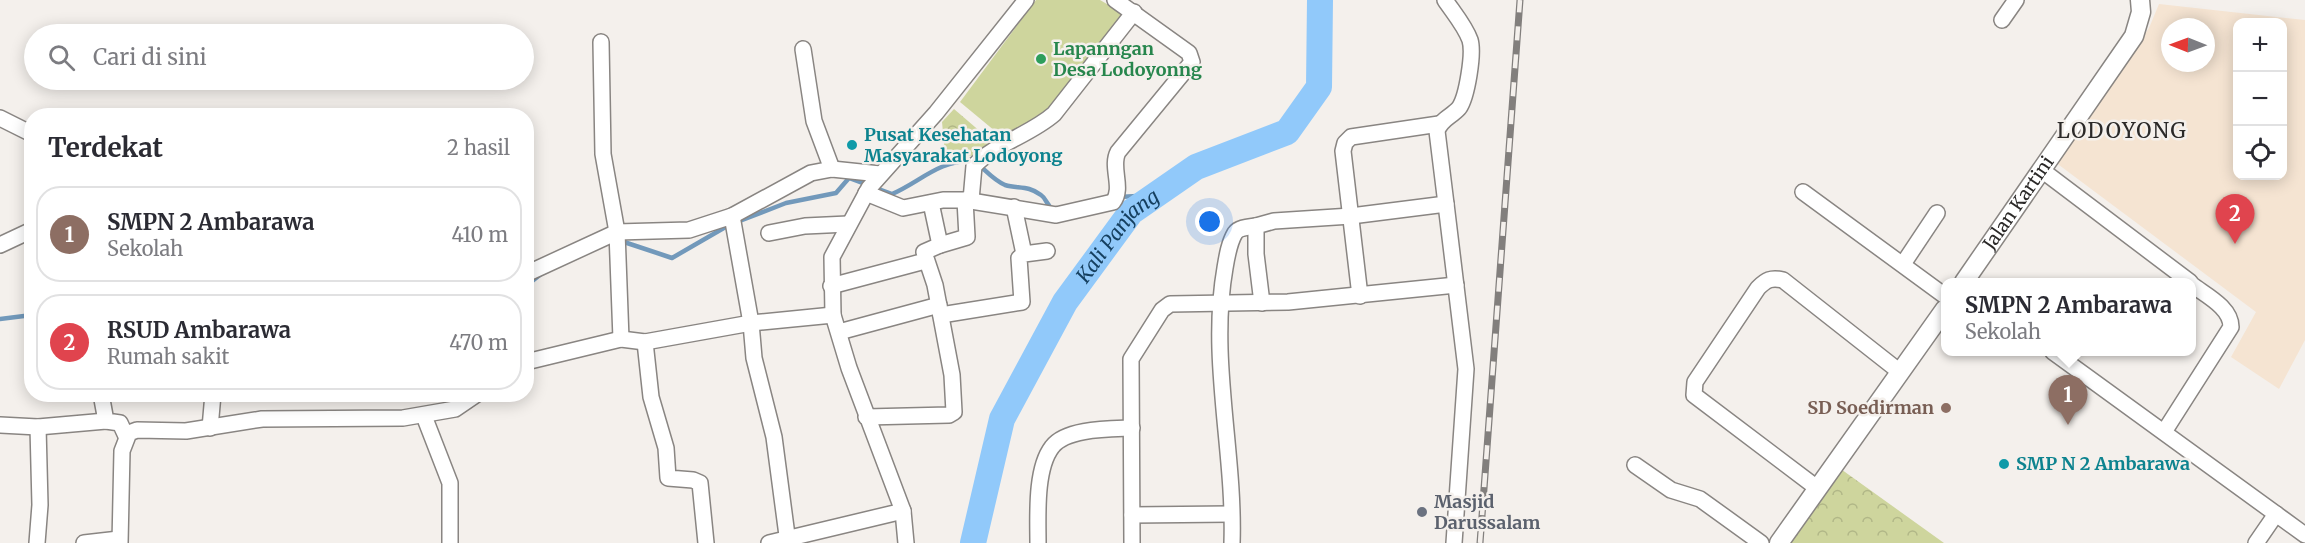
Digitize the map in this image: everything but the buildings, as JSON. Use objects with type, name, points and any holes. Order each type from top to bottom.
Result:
[{"type":"street","points":[[906,543],[903,511],[866,417],[833,315],[832,257],[848,224],[873,184],[936,113],[1026,0]]},
{"type":"street","points":[[534,270],[617,232],[689,230],[732,216],[773,196],[800,177],[832,169],[873,184],[903,208],[968,200],[1056,215],[1116,199],[1114,158],[1192,62],[1189,53],[1115,0]]},
{"type":"street","points":[[1360,296],[1343,151],[1347,140],[1351,137],[1439,124],[1460,107],[1464,98],[1472,54],[1470,40],[1454,7],[1445,0]]},
{"type":"street","points":[[2002,20],[2016,0]]},
{"type":"street","name":"Jalan Kartini","points":[[1967,278],[2043,171],[2134,36],[2142,12],[2140,0]]},
{"type":"street","points":[[866,417],[949,415],[954,411],[951,375],[940,310],[935,285],[925,261],[924,252],[940,244],[967,237],[968,200],[979,161],[1042,124],[1054,114],[1134,12]]},
{"type":"street","points":[[601,42],[603,154],[617,232],[621,339]]},
{"type":"street","points":[[803,49],[814,121],[832,169]]},
{"type":"street","points":[[0,118],[24,130]]},
{"type":"street","points":[[1439,124],[1437,138],[1466,377],[1454,543]]},
{"type":"street","points":[[2043,171],[2183,278]]},
{"type":"street","points":[[1803,192],[1941,293]]},
{"type":"street","points":[[931,203],[940,244]]},
{"type":"street","points":[[1232,543],[1220,305],[1229,247],[1235,233],[1239,229],[1274,221],[1350,216],[1446,204]]},
{"type":"street","points":[[1014,207],[1024,254]]},
{"type":"street","points":[[1902,264],[1937,213]]},
{"type":"street","points":[[732,216],[751,323],[754,358],[774,437],[788,540]]},
{"type":"street","points":[[769,233],[805,226],[848,224]]},
{"type":"street","points":[[1256,226],[1256,254],[1262,303]]},
{"type":"street","points":[[0,245],[24,234]]},
{"type":"street","points":[[838,332],[940,310],[1022,302],[1019,258],[1024,254],[1047,252]]},
{"type":"street","points":[[831,286],[925,261]]},
{"type":"street","points":[[1817,488],[1694,395],[1695,382],[1738,317],[1766,280],[1774,278],[1783,280],[1900,372]]},
{"type":"street","points":[[1132,543],[1132,354],[1162,310],[1170,304],[1179,303],[1220,305],[1262,303],[1360,296],[1456,285]]},
{"type":"street","points":[[2164,432],[2231,327],[2231,319],[2225,310],[2196,288]]},
{"type":"street","points":[[534,360],[621,339],[645,342],[751,323],[833,315]]},
{"type":"street","points":[[1779,543],[1941,315]]},
{"type":"street","points":[[645,342],[651,397],[666,448],[668,478],[693,480],[700,483],[706,543]]},
{"type":"street","points":[[2060,356],[2276,514],[2302,537]]},
{"type":"street","points":[[102,402],[106,421]]},
{"type":"street","points":[[210,428],[212,402]]},
{"type":"street","points":[[126,436],[137,430],[210,428],[262,419],[424,416],[455,409],[465,402]]},
{"type":"street","points":[[424,416],[450,483],[450,543]]},
{"type":"street","points":[[0,425],[38,427],[106,421],[120,423],[126,436],[122,451],[119,485],[120,541],[84,543]]},
{"type":"street","points":[[38,427],[40,505],[37,543],[47,543]]},
{"type":"street","points":[[1038,543],[1038,496],[1047,456],[1052,446],[1059,441],[1092,429],[1132,428]]},
{"type":"street","points":[[1635,465],[1671,490],[1700,499],[1761,543]]},
{"type":"street","points":[[769,543],[903,511]]},
{"type":"street","points":[[1132,515],[1231,514]]},
{"type":"street","points":[[2256,543],[2276,514]]},
{"type":"shaded area","points":[[2159,4],[2287,18],[2233,18],[2233,180],[2287,180],[2287,18],[2305,20],[2305,340],[2279,389],[2231,357],[2256,312],[2055,162],[2149,28]]},
{"type":"green space","name":"Lapanngan Desa Lodoyonng","points":[[1036,0],[1100,0],[1126,15],[1039,120],[1007,141],[960,102]]},
{"type":"green space","points":[[954,109],[996,145],[975,156],[945,154],[942,122]]},
{"type":"green space","points":[[1838,467],[1944,543],[1784,543]]},
{"type":"waterway","name":"Kali Panjang","points":[[973,543],[1002,419],[1065,302],[1131,212],[1196,167],[1287,132],[1319,87],[1320,0]]},
{"type":"waterway","points":[[737,222],[786,203],[836,193],[849,178],[892,194],[940,168],[972,161]]},
{"type":"waterway","points":[[979,165],[994,179],[1005,185],[1027,188],[1036,192],[1053,209]]},
{"type":"waterway","points":[[1119,197],[1137,196],[1148,201]]},
{"type":"waterway","points":[[621,241],[672,258],[729,225]]},
{"type":"waterway","points":[[534,280],[541,274]]},
{"type":"waterway","points":[[0,319],[24,316]]},
{"type":"railway","points":[[1480,543],[1520,0]]},
{"type":"place","name":"Lapanngan Desa Lodoyonng","points":[[1041,59]]},
{"type":"place","name":"Pusat Kesehatan Masyarakat Lodoyong","points":[[852,145]]},
{"type":"place","name":"RSUD Ambarawa","points":[[2235,244]]},
{"type":"place","name":"SD Soedirman","points":[[1946,408]]},
{"type":"place","name":"SMPN 2 Ambarawa","points":[[2068,425]]},
{"type":"place","name":"SMP N 2 Ambarawa","points":[[2004,464]]},
{"type":"place","name":"Masjid Darussalam","points":[[1422,512]]},
{"type":"district","name":"LODOYONG","points":[[2122,131]]}]
